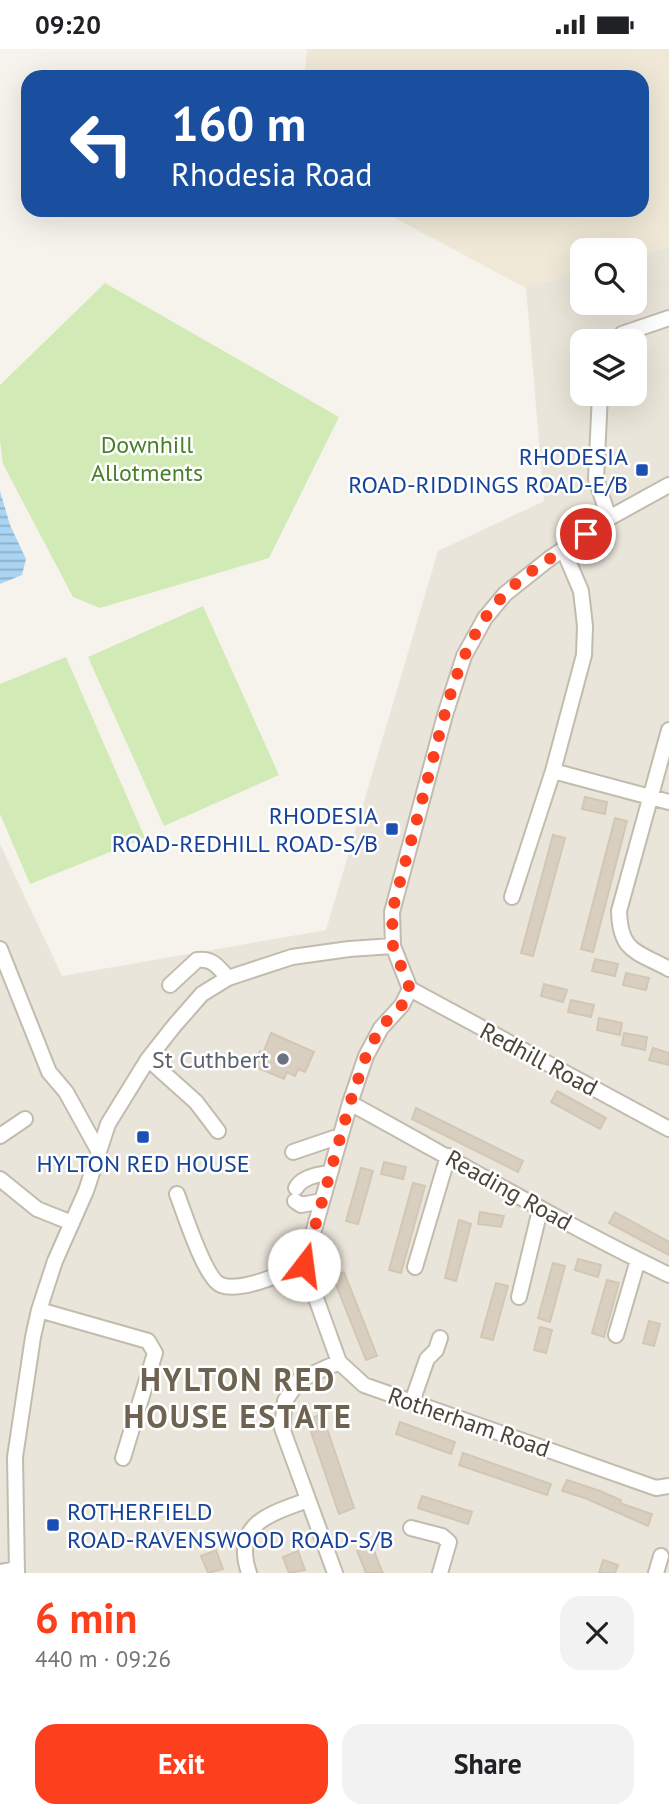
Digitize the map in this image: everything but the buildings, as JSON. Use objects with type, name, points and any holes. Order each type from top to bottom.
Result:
[{"type":"street","points":[[637,329],[669,318]]},
{"type":"street","points":[[599,406],[596,479],[608,518]]},
{"type":"street","points":[[177,1194],[208,1274],[220,1285],[234,1286],[261,1281],[304,1265],[340,1136],[366,1056],[380,1028],[402,1005],[410,989],[393,946],[392,912],[445,715],[464,656],[485,618],[505,594],[525,577],[608,518],[669,485]]},
{"type":"street","points":[[512,898],[552,771],[584,655],[585,626],[581,591],[564,551]]},
{"type":"street","points":[[669,730],[618,911],[619,931],[626,946],[669,969]]},
{"type":"street","points":[[552,771],[669,802]]},
{"type":"street","points":[[0,1572],[17,1571],[15,1457],[38,1311],[55,1261],[86,1191],[108,1123],[148,1059],[202,995],[228,978],[292,957],[393,946]]},
{"type":"street","points":[[0,949],[5,974],[49,1072],[66,1092],[98,1150]]},
{"type":"street","points":[[170,985],[197,960],[216,962],[228,978]]},
{"type":"street","name":"Redhill Road","points":[[410,989],[669,1129]]},
{"type":"street","points":[[148,1059],[196,1102],[218,1131]]},
{"type":"street","name":"Reading Road","points":[[350,1103],[540,1210],[669,1275]]},
{"type":"street","points":[[0,1136],[24,1119]]},
{"type":"street","points":[[293,1151],[340,1136]]},
{"type":"street","points":[[415,1267],[448,1156]]},
{"type":"street","points":[[322,1201],[301,1205],[297,1188],[331,1169]]},
{"type":"street","points":[[0,1178],[37,1209],[72,1223]]},
{"type":"street","points":[[519,1297],[540,1210]]},
{"type":"street","points":[[616,1335],[638,1260]]},
{"type":"street","name":"Rotherham Road","points":[[304,1265],[339,1362],[364,1385],[656,1488],[669,1486]]},
{"type":"street","points":[[38,1311],[148,1341],[155,1353],[123,1458]]},
{"type":"street","points":[[412,1402],[427,1359],[436,1350],[440,1338]]},
{"type":"street","points":[[335,1573],[282,1429],[285,1401],[299,1380],[339,1362]]},
{"type":"street","points":[[248,1573],[243,1557],[244,1541],[255,1526],[268,1515],[308,1500]]},
{"type":"street","points":[[411,1528],[442,1535],[449,1542],[440,1573]]},
{"type":"street","points":[[656,1573],[662,1556]]},
{"type":"shaded area","points":[[307,49],[669,49],[669,247],[647,253],[647,238],[570,238],[570,275],[526,288],[393,217],[649,217],[649,70],[305,70]]},
{"type":"shaded area","points":[[669,247],[669,1573],[0,1573],[0,844],[62,976],[326,930],[438,551],[544,501],[526,288],[570,275],[570,315],[647,315],[647,253]]},
{"type":"green space","name":"Downhill Allotments","points":[[105,283],[339,417],[269,558],[100,608],[73,597],[3,464],[0,441],[0,385]]},
{"type":"green space","points":[[203,606],[279,775],[164,826],[88,657]]},
{"type":"green space","points":[[66,657],[145,838],[30,884],[0,814],[0,684]]},
{"type":"water","points":[[0,491],[10,525],[26,559],[22,575],[0,584]]},
{"type":"place","name":"RHODESIA ROAD-RIDDINGS ROAD-E/B","points":[[642,470]]},
{"type":"place","name":"RHODESIA ROAD-REDHILL ROAD-S/B","points":[[392,829]]},
{"type":"place","name":"St Cuthbert","points":[[283,1059]]},
{"type":"place","name":"HYLTON RED HOUSE","points":[[143,1137]]},
{"type":"place","name":"ROTHERFIELD ROAD-RAVENSWOOD ROAD-S/B","points":[[53,1525]]},
{"type":"district","name":"HYLTON RED HOUSE ESTATE","points":[[238,1398]]},
{"type":"route","points":[[304,1265],[366,1056],[380,1028],[402,1005],[410,989],[393,946],[392,912],[445,715],[464,656],[485,618],[505,594],[586,534]]}]
